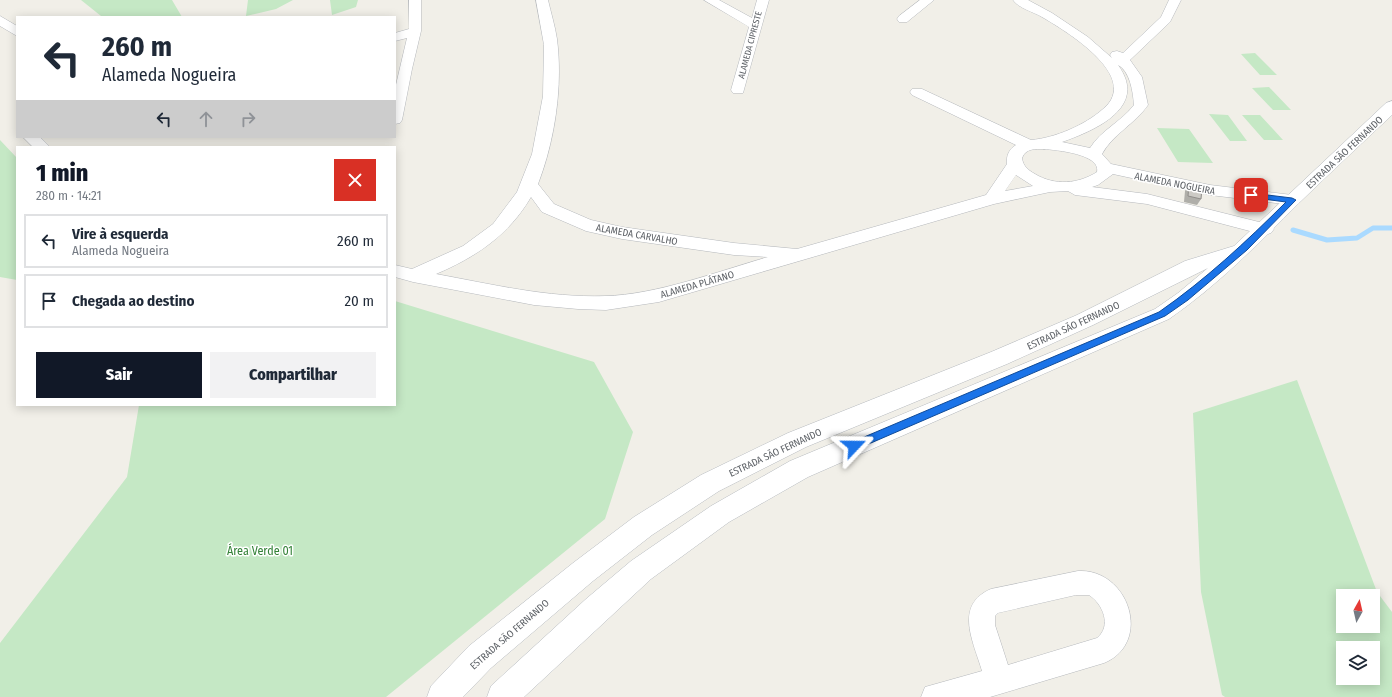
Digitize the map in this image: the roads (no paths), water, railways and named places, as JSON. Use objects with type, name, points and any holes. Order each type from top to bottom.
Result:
[{"type":"main road","name":"ESTRADA SÃO FERNANDO","points":[[502,697],[596,609],[641,570],[720,514],[799,469],[1162,314],[1185,298],[1244,248],[1265,229],[1292,200],[1392,106]]},
{"type":"main road","name":"ESTRADA SÃO FERNANDO","points":[[442,697],[480,657],[582,572],[643,526],[710,483],[797,440],[999,358],[1085,320],[1192,266],[1244,248]]},
{"type":"street","points":[[396,116],[402,89],[400,68],[415,31],[415,0]]},
{"type":"street","points":[[413,276],[464,254],[486,239],[501,225],[529,184],[546,123],[552,81],[551,44],[542,0]]},
{"type":"street","points":[[710,0],[755,25]]},
{"type":"street","name":"ALAMEDA CIPRESTE","points":[[738,90],[762,0]]},
{"type":"street","points":[[904,19],[928,0]]},
{"type":"street","points":[[992,199],[1015,164],[1015,155],[1018,151],[1072,134],[1110,111],[1121,96],[1122,88],[1120,80],[1109,63],[1072,30],[1019,0]]},
{"type":"street","points":[[1034,0],[1085,29],[1123,60],[1138,84],[1141,105],[1136,113],[1100,142],[1094,155]]},
{"type":"street","points":[[1109,63],[1123,60],[1166,18],[1175,0]]},
{"type":"street","points":[[0,20],[16,31]]},
{"type":"street","points":[[396,37],[415,31]]},
{"type":"street","points":[[917,92],[1034,145],[1067,148],[1094,155],[1105,171]]},
{"type":"street","points":[[33,138],[41,146]]},
{"type":"street","points":[[1015,164],[1021,172],[1033,180],[1055,187]]},
{"type":"street","name":"ALAMEDA NOGUEIRA","points":[[1105,171],[1210,190],[1292,200]]},
{"type":"street","name":"ALAMEDA NOGUEIRA","points":[[1105,171],[1147,198]]},
{"type":"street","name":"ALAMEDA PLÁTANO","points":[[396,271],[413,276],[534,298],[606,303],[659,295],[992,199],[1055,187],[1092,182],[1105,171]]},
{"type":"street","name":"ALAMEDA CARVALHO","points":[[529,184],[548,208],[586,225],[622,233],[734,249],[801,254]]},
{"type":"street","name":"ALAMEDA NOGUEIRA","points":[[1055,187],[1147,198],[1265,229]]},
{"type":"street","points":[[514,208],[548,208]]},
{"type":"street","points":[[734,249],[742,272]]},
{"type":"street","points":[[464,254],[470,286]]},
{"type":"street","points":[[935,697],[999,681],[1104,650],[1113,641],[1117,627],[1118,612],[1112,600],[1103,589],[1091,583],[1076,583],[991,602],[982,611],[982,625],[999,681]]},
{"type":"waterway","points":[[1293,230],[1327,240],[1357,238],[1373,228],[1392,228]]},
{"type":"park label","name":"Área Verde 01","points":[[260,551]]}]
